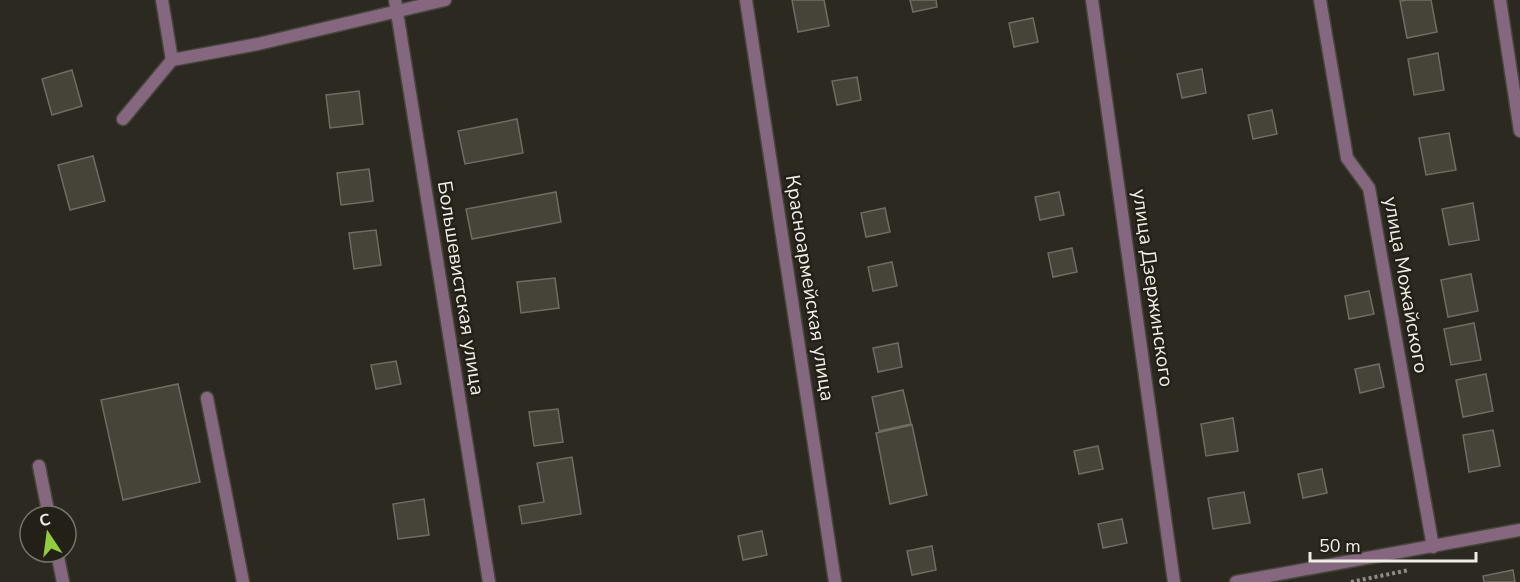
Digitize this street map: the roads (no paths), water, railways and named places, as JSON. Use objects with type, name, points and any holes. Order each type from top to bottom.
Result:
[{"type":"street","points":[[162,0],[172,60]]},
{"type":"street","points":[[123,119],[172,60],[258,44],[395,5],[445,0]]},
{"type":"street","name":"Красноармейская улица","points":[[746,0],[835,582]]},
{"type":"street","name":"улица Дзержинского","points":[[1092,0],[1174,582]]},
{"type":"street","name":"улица Можайского","points":[[1320,0],[1347,158],[1369,188],[1433,547]]},
{"type":"street","points":[[1500,0],[1520,131]]},
{"type":"street","name":"Большевистская улица","points":[[395,5],[489,582]]},
{"type":"street","points":[[207,398],[243,582]]},
{"type":"street","points":[[39,466],[47,504]]},
{"type":"street","points":[[1236,582],[1520,530]]},
{"type":"street","points":[[59,564],[63,582]]}]
